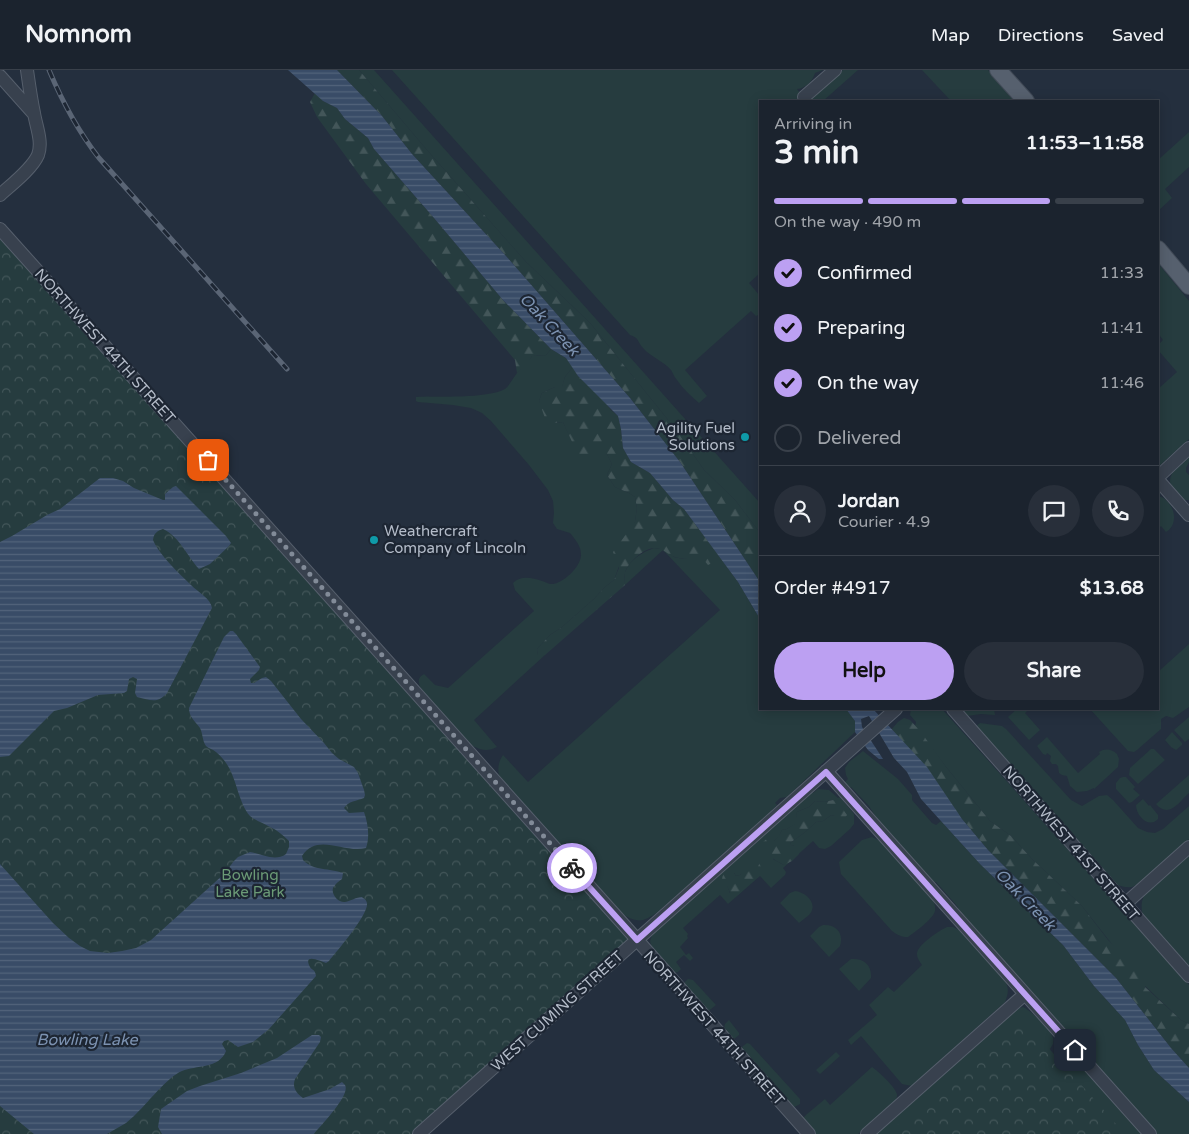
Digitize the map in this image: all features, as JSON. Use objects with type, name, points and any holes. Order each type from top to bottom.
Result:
[{"type":"main road","points":[[998,70],[1025,100]]},
{"type":"main road","points":[[1159,250],[1189,286]]},
{"type":"street","points":[[0,195],[33,164],[40,148],[27,70]]},
{"type":"street","points":[[804,98],[835,70]]},
{"type":"street","points":[[0,76],[34,114]]},
{"type":"street","name":"NORTHWEST 44TH STREET","points":[[0,229],[637,940],[808,1134]]},
{"type":"street","points":[[1159,477],[1189,448]]},
{"type":"street","points":[[1159,479],[1189,515]]},
{"type":"street","name":"WEST CUMING STREET","points":[[419,1134],[895,710]]},
{"type":"street","name":"NORTHWEST 41ST STREET","points":[[954,710],[1189,976]]},
{"type":"street","points":[[826,772],[1150,1134]]},
{"type":"street","points":[[1125,904],[1189,847]]},
{"type":"street","points":[[867,1134],[1025,994]]},
{"type":"green space","points":[[337,70],[359,70],[526,262],[590,323],[676,430],[704,470],[735,500],[759,532],[759,580],[680,462],[630,398],[506,256],[412,154],[382,116]]},
{"type":"green space","points":[[359,70],[374,70],[759,502],[759,532],[735,500],[704,470],[676,430],[590,323],[526,262]]},
{"type":"green space","points":[[392,70],[823,70],[815,73],[806,86],[797,89],[805,100],[759,100],[759,274],[749,283],[759,295],[759,314],[756,316],[751,311],[685,370],[707,396],[699,403],[675,378],[668,367],[646,351],[637,339],[630,335]]},
{"type":"green space","points":[[843,70],[858,70],[824,100],[809,100]]},
{"type":"green space","points":[[922,70],[988,70],[1014,100],[950,100]]},
{"type":"green space","points":[[315,93],[323,101],[337,108],[345,119],[368,138],[374,149],[503,300],[551,349],[546,355],[532,356],[517,373],[515,360],[366,184],[317,117],[310,102]]},
{"type":"green space","points":[[1189,132],[1189,167],[1165,189],[1172,198],[1159,210],[1159,159]]},
{"type":"green space","name":"Bowling Lake Park","points":[[0,229],[637,940],[419,1134],[0,1134]]},
{"type":"green space","points":[[1159,264],[1189,301],[1189,439],[1159,466],[1159,388],[1177,372],[1159,351],[1159,344],[1163,340],[1159,334]]},
{"type":"green space","points":[[551,349],[566,358],[573,367],[565,377],[562,388],[555,387],[542,393],[539,401],[555,423],[563,422],[579,455],[607,454],[612,464],[607,475],[615,487],[635,497],[637,508],[635,522],[614,580],[561,628],[550,635],[537,649],[538,655],[545,655],[474,720],[497,747],[483,750],[461,737],[443,718],[421,689],[419,678],[424,674],[435,685],[448,688],[534,611],[515,590],[513,583],[516,580],[527,578],[550,584],[560,581],[575,569],[580,559],[581,551],[570,533],[557,529],[553,523],[553,501],[548,490],[491,421],[482,413],[471,408],[418,402],[416,397],[474,396],[497,392],[507,387],[532,356],[546,355]]},
{"type":"green space","points":[[573,367],[578,376],[618,416],[623,448],[631,462],[650,473],[673,500],[684,509],[714,549],[714,562],[708,565],[703,559],[678,558],[657,548],[646,550],[632,561],[626,569],[625,585],[545,655],[538,655],[537,649],[550,635],[561,628],[614,580],[619,568],[613,552],[635,522],[637,508],[635,497],[615,487],[607,475],[612,464],[607,454],[599,458],[578,455],[563,422],[546,421],[539,401],[542,393],[555,387],[562,387],[565,377]]},
{"type":"green space","points":[[1189,455],[1186,472],[1189,475],[1189,500],[1181,500],[1174,492],[1170,482],[1172,473]]},
{"type":"green space","points":[[1159,496],[1171,506],[1174,517],[1171,528],[1166,532],[1161,526],[1159,529]]},
{"type":"green space","points":[[654,548],[663,549],[674,557],[703,559],[714,554],[714,549],[738,582],[759,617],[759,710],[847,710],[855,721],[855,732],[787,797],[780,798],[775,803],[777,805],[767,815],[660,910],[643,920],[636,920],[629,918],[615,908],[602,894],[592,883],[590,876],[583,873],[500,778],[498,769],[503,755],[528,782],[720,610],[663,550],[625,585],[627,567],[641,554]]},
{"type":"green space","points":[[1189,644],[1189,707],[1173,718],[1166,716],[1161,719],[1161,729],[1134,752],[1128,751],[1091,710],[1159,710],[1159,671]]},
{"type":"green space","points":[[911,710],[943,710],[1189,985],[1189,1024],[1181,1020],[1145,986],[1081,905],[1033,860],[1011,836],[990,821],[915,726],[916,722],[910,715]]},
{"type":"green space","points":[[961,710],[994,710],[995,715],[981,714],[967,716]]},
{"type":"green space","points":[[1016,710],[1028,710],[1025,713],[1040,730],[1029,740],[1008,717]]},
{"type":"green space","points":[[1189,717],[1189,739],[1185,742],[1174,730]]},
{"type":"green space","points":[[904,718],[910,720],[921,732],[946,767],[990,821],[1011,836],[1033,860],[1081,905],[1108,940],[1145,976],[1145,987],[1181,1020],[1189,1024],[1189,1068],[1116,978],[988,850],[962,819],[892,729]]},
{"type":"green space","points":[[980,723],[1002,726],[1006,729],[1071,800],[1082,806],[1099,796],[1107,795],[1138,828],[1147,832],[1155,833],[1163,829],[1189,806],[1189,839],[1152,873],[1132,887],[1113,883],[976,726]]},
{"type":"green space","points":[[1172,732],[1182,743],[1176,750],[1165,740]]},
{"type":"green space","points":[[1047,737],[1078,773],[1100,754],[1099,752],[1106,750],[1117,754],[1119,759],[1118,767],[1094,789],[1077,792],[1070,786],[1067,776],[1059,773],[1058,766],[1052,764],[1050,761],[1051,756],[1047,753],[1046,755],[1043,754],[1037,746]]},
{"type":"green space","points":[[1151,749],[1154,749],[1165,760],[1138,784],[1129,775],[1130,768]]},
{"type":"green space","points":[[863,751],[898,779],[912,795],[912,800],[932,823],[936,825],[941,821],[980,864],[1063,945],[1094,986],[1125,1020],[1154,1070],[1189,1102],[1189,1134],[1156,1134],[959,913],[958,907],[936,882],[932,882],[881,825],[869,806],[851,787],[849,788],[844,783],[848,779],[845,768],[849,762]]},
{"type":"green space","points":[[1189,775],[1189,793],[1174,808],[1165,810],[1156,804]]},
{"type":"green space","points":[[1123,777],[1126,777],[1135,787],[1133,789],[1140,795],[1129,803],[1116,789],[1116,783]]},
{"type":"green space","points":[[818,789],[829,790],[838,798],[840,797],[854,814],[854,824],[831,846],[825,849],[819,848],[813,841],[783,868],[786,872],[785,875],[771,888],[760,876],[728,904],[720,895],[683,928],[688,934],[688,938],[680,947],[686,955],[689,953],[693,958],[690,961],[684,955],[676,962],[681,969],[674,973],[652,949],[650,941],[653,933],[812,791],[813,793]],"holes":[[[833,800],[835,816],[831,815],[823,821],[816,822],[790,843],[794,846],[784,865],[773,859],[774,841],[779,837],[782,830],[796,824],[797,812],[809,807],[815,801]],[[759,863],[760,866],[730,893],[727,885],[734,873],[736,876],[740,875]]]},
{"type":"green space","points":[[1143,799],[1158,815],[1158,819],[1154,822],[1147,822],[1138,813],[1136,805]]},
{"type":"green space","points":[[833,800],[839,804],[847,815],[842,822],[838,822],[835,816],[831,815],[823,821],[816,822],[790,843],[794,846],[798,842],[802,845],[798,851],[799,854],[792,861],[784,865],[773,859],[763,842],[769,837],[774,841],[782,830],[795,824],[797,812],[809,807],[815,801]]},
{"type":"green space","points":[[872,837],[882,842],[933,899],[934,914],[908,937],[900,936],[892,931],[841,874],[839,862],[862,840]]},
{"type":"green space","points":[[1189,852],[1189,969],[1144,919],[1142,904],[1143,898],[1150,888]]},
{"type":"green space","points":[[753,859],[759,863],[762,869],[758,876],[738,895],[733,896],[722,881],[723,875],[731,869],[736,876],[740,875],[743,872],[740,867],[742,864]]},
{"type":"green space","points":[[795,891],[807,896],[813,907],[809,915],[799,923],[780,903],[790,893]]},
{"type":"green space","points":[[823,925],[836,928],[841,938],[840,946],[829,957],[810,936]]},
{"type":"green space","points":[[947,927],[959,930],[1004,980],[1008,988],[1007,996],[1005,1002],[912,1086],[902,1084],[861,1036],[851,1045],[848,1040],[877,1015],[869,1005],[888,987],[894,992],[922,965],[917,954],[920,947],[939,931]]},
{"type":"green space","points":[[851,959],[866,963],[871,973],[871,978],[859,991],[839,969]]},
{"type":"green space","points":[[688,979],[693,980],[716,1005],[706,1013],[685,987],[684,983]]},
{"type":"green space","points":[[1023,1007],[1043,1024],[1053,1038],[1046,1066],[1062,1052],[1070,1055],[1142,1134],[872,1134],[1016,1009]]},
{"type":"green space","points":[[1020,1016],[1125,1134],[887,1134]]},
{"type":"green space","points":[[729,1020],[739,1033],[733,1040],[724,1029],[725,1024]]},
{"type":"green space","points":[[747,1043],[800,1099],[800,1104],[792,1107],[741,1049]]},
{"type":"green space","points":[[836,1052],[840,1056],[820,1074],[816,1070]]},
{"type":"green space","points":[[872,1067],[886,1079],[897,1093],[895,1101],[858,1134],[815,1134],[804,1120],[804,1117],[825,1099],[830,1105]]},
{"type":"water","name":"Oak Creek","points":[[288,70],[337,70],[382,116],[412,154],[506,256],[630,398],[680,462],[759,580],[759,617],[738,582],[684,509],[673,500],[650,473],[631,462],[623,448],[618,416],[578,376],[566,358],[551,349],[503,300],[374,149],[368,138],[345,119],[337,108],[323,101]]},
{"type":"water","points":[[100,478],[113,478],[123,481],[134,488],[163,500],[165,500],[165,494],[176,486],[226,536],[231,543],[229,546],[210,564],[199,569],[169,532],[163,529],[159,531],[155,534],[153,540],[165,558],[207,599],[212,608],[167,693],[160,699],[150,700],[137,697],[135,693],[137,679],[133,677],[129,679],[127,691],[124,693],[98,695],[67,708],[54,711],[9,756],[0,757],[0,542],[60,509]]},
{"type":"water","name":"Bowling Lake","points":[[230,631],[236,634],[260,667],[250,679],[251,683],[266,677],[271,681],[301,719],[332,753],[354,767],[358,773],[364,790],[364,798],[350,803],[344,808],[349,813],[364,812],[368,830],[366,848],[315,845],[302,856],[307,864],[343,873],[342,879],[333,888],[334,896],[343,902],[362,897],[367,902],[366,908],[352,932],[329,961],[326,963],[309,959],[309,965],[316,976],[269,1029],[253,1042],[238,1047],[228,1040],[224,1041],[222,1044],[226,1051],[218,1061],[207,1066],[188,1069],[176,1074],[126,1123],[107,1134],[34,1134],[0,1106],[0,864],[69,938],[90,951],[108,953],[136,948],[151,940],[224,874],[238,857],[250,852],[268,857],[277,857],[286,854],[289,847],[289,841],[282,835],[252,818],[246,811],[228,766],[215,751],[206,746],[200,728],[190,714],[189,708],[224,637]]},
{"type":"water","name":"Oak Creek","points":[[847,710],[874,710],[927,767],[962,819],[988,850],[1116,978],[1189,1068],[1189,1102],[1154,1070],[1125,1020],[1094,986],[1063,945],[980,864],[921,799],[907,772],[894,758],[869,716],[861,719],[862,727],[883,759],[879,759],[868,750],[855,732],[855,721]]},
{"type":"water","points":[[312,1035],[319,1035],[321,1037],[320,1042],[295,1079],[294,1087],[297,1092],[303,1098],[330,1089],[342,1082],[346,1090],[339,1103],[314,1134],[162,1134],[158,1127],[161,1109],[187,1091],[241,1073],[277,1058]]},
{"type":"railway","points":[[49,70],[71,116],[99,158],[287,369]]},
{"type":"way so far","points":[[208,460],[572,868]]},
{"type":"place","name":"Agility Fuel Solutions","points":[[745,437]]},
{"type":"place","name":"Weathercraft Company of Lincoln","points":[[374,540]]},
{"type":"route","points":[[572,868],[637,940],[826,772],[1075,1050]]}]
